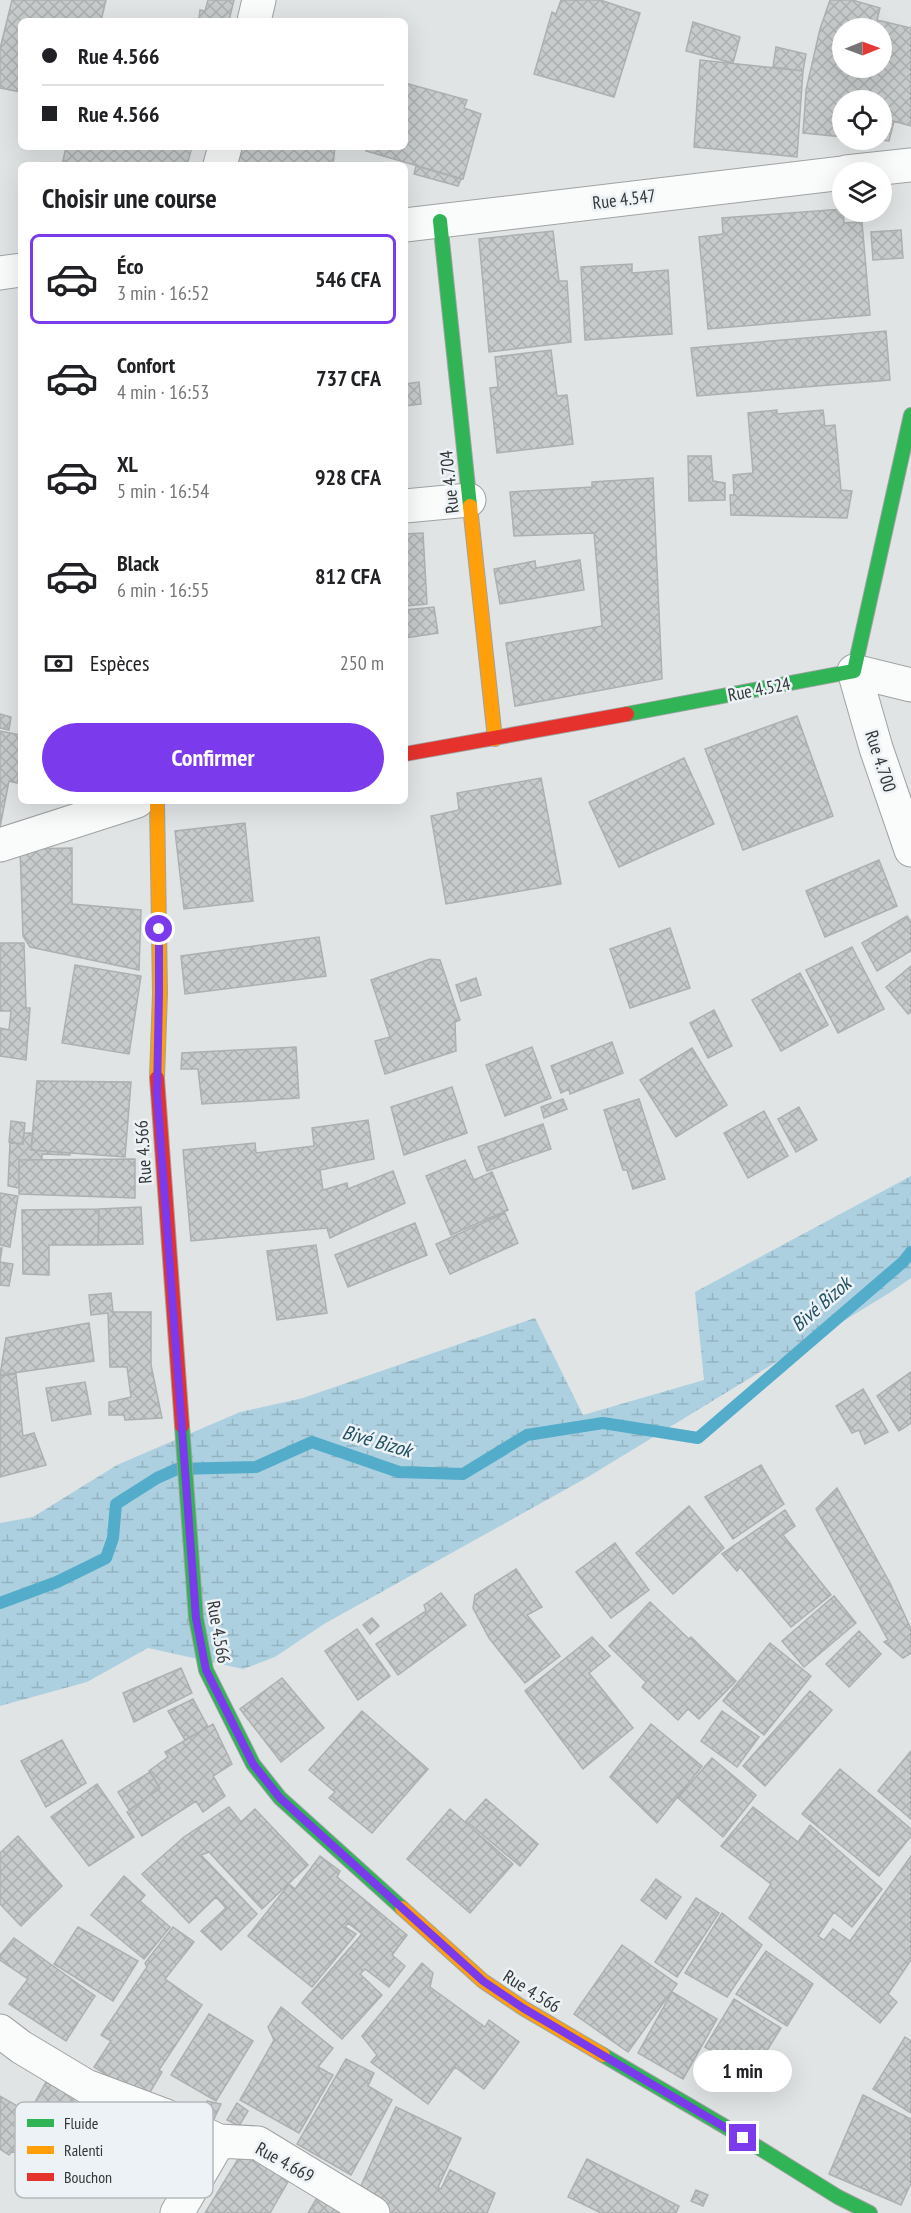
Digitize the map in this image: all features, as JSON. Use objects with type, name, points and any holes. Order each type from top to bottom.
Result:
[{"type":"street","points":[[255,18],[259,0]]},
{"type":"street","name":"Rue 4.547","points":[[892,167],[911,165]]},
{"type":"street","name":"Rue 4.547","points":[[408,225],[832,175]]},
{"type":"street","name":"Rue 4.704","points":[[440,221],[495,739]]},
{"type":"street","points":[[0,273],[18,270]]},
{"type":"street","points":[[911,415],[854,671],[911,685]]},
{"type":"street","points":[[408,506],[469,500]]},
{"type":"street","name":"Rue 4.524","points":[[408,754],[854,671]]},
{"type":"street","name":"Rue 4.700","points":[[854,671],[876,748],[911,850]]},
{"type":"street","points":[[0,845],[91,808],[117,804]]},
{"type":"street","name":"Rue 4.566","points":[[157,804],[159,993],[157,1093],[195,1606],[206,1670],[233,1725],[253,1764],[280,1798],[483,1981],[523,2008],[724,2126],[838,2197],[870,2213]]},
{"type":"street","name":"Rue 4.669","points":[[0,2031],[21,2047],[86,2086],[130,2102]]},
{"type":"street","name":"Rue 4.669","points":[[213,2138],[219,2141],[258,2143],[373,2213]]},
{"type":"street","points":[[213,2151],[219,2141]]},
{"type":"street","points":[[177,2213],[186,2198]]},
{"type":"green space","points":[[911,1176],[911,1278],[588,1477],[324,1624],[275,1657],[243,1669],[148,1648],[87,1682],[0,1706],[0,1523],[33,1517],[117,1465],[240,1412],[303,1398],[535,1318],[583,1415],[704,1380],[695,1292]]},
{"type":"building","points":[[12,0],[106,0],[102,18],[18,18],[18,91],[0,88],[0,49]]},
{"type":"building","points":[[208,0],[234,0],[230,18],[199,18],[200,10],[205,11]]},
{"type":"building","points":[[561,0],[600,0],[640,13],[614,97],[534,74],[552,12],[556,14]]},
{"type":"building","points":[[830,0],[852,0],[880,8],[878,18],[832,18],[832,78],[892,78],[892,24],[911,28],[911,126],[892,121],[892,90],[832,90],[832,136],[803,133],[806,90],[820,29]]},
{"type":"building","points":[[693,22],[740,37],[733,63],[686,51]]},
{"type":"building","points":[[776,47],[806,54],[803,71],[773,67]]},
{"type":"building","points":[[700,60],[803,71],[797,157],[694,147]]},
{"type":"building","points":[[408,84],[467,100],[464,108],[481,114],[463,179],[366,151],[408,150]]},
{"type":"building","points":[[65,150],[191,150],[188,162],[63,162]]},
{"type":"building","points":[[236,150],[335,150],[333,162],[234,162]]},
{"type":"building","points":[[416,166],[461,179],[458,186],[414,174]]},
{"type":"building","points":[[832,210],[832,222],[862,222],[870,315],[708,329],[699,237],[723,234],[722,218]]},
{"type":"building","points":[[901,230],[903,258],[873,260],[871,232]]},
{"type":"building","points":[[553,231],[559,281],[567,281],[571,342],[489,352],[479,239]]},
{"type":"building","points":[[632,264],[632,273],[668,270],[672,334],[585,340],[581,267]]},
{"type":"building","points":[[886,331],[890,380],[697,396],[691,348]]},
{"type":"building","points":[[551,350],[557,396],[567,395],[573,444],[497,453],[490,388],[498,387],[495,357]]},
{"type":"building","points":[[419,382],[421,404],[408,406],[408,384]]},
{"type":"building","points":[[777,410],[777,414],[823,410],[825,426],[835,425],[841,490],[852,491],[847,518],[731,515],[730,495],[734,495],[733,475],[753,473],[748,413]]},
{"type":"building","points":[[688,456],[711,456],[713,481],[725,483],[725,500],[689,501]]},
{"type":"building","points":[[653,478],[662,679],[515,706],[506,643],[602,626],[594,533],[514,536],[510,492],[592,487],[592,482]]},
{"type":"building","points":[[423,533],[427,604],[408,606],[408,534]]},
{"type":"building","points":[[580,560],[584,590],[500,604],[494,569],[535,561],[536,568]]},
{"type":"building","points":[[434,607],[438,633],[408,638],[408,610]]},
{"type":"building","points":[[0,714],[11,717],[9,730],[0,728]]},
{"type":"building","points":[[797,716],[833,816],[743,850],[705,749]]},
{"type":"building","points":[[0,731],[18,734],[18,778],[17,783],[9,781],[0,827]]},
{"type":"building","points":[[684,758],[714,824],[619,867],[589,802]]},
{"type":"building","points":[[541,778],[561,884],[446,904],[431,816],[459,810],[457,793]]},
{"type":"building","points":[[245,823],[253,901],[184,909],[175,831]]},
{"type":"building","points":[[72,848],[72,904],[141,910],[139,970],[30,947],[23,936],[20,849]]},
{"type":"building","points":[[879,860],[897,906],[825,937],[806,891]]},
{"type":"building","points":[[907,916],[911,922],[911,951],[877,971],[862,943]]},
{"type":"building","points":[[670,928],[690,988],[630,1008],[610,949]]},
{"type":"building","points":[[319,937],[326,976],[185,994],[181,956]]},
{"type":"building","points":[[0,943],[24,943],[26,1008],[30,1008],[26,1060],[0,1056],[0,1028],[9,1030],[11,1011],[0,1011]]},
{"type":"building","points":[[852,947],[884,1009],[838,1033],[806,970]]},
{"type":"building","points":[[430,959],[440,960],[460,1020],[455,1022],[456,1051],[385,1074],[375,1041],[390,1037],[371,980]]},
{"type":"building","points":[[75,965],[141,976],[129,1054],[62,1043]]},
{"type":"building","points":[[911,966],[911,1012],[908,1014],[886,987]]},
{"type":"building","points":[[800,973],[828,1025],[781,1051],[752,1000]]},
{"type":"building","points":[[476,978],[481,995],[461,1001],[456,985]]},
{"type":"building","points":[[714,1010],[732,1046],[708,1058],[690,1023]]},
{"type":"building","points":[[612,1042],[623,1073],[570,1094],[569,1089],[561,1093],[551,1066]]},
{"type":"building","points":[[296,1047],[299,1098],[202,1104],[198,1069],[181,1069],[182,1053]]},
{"type":"building","points":[[532,1047],[551,1098],[505,1116],[486,1065]]},
{"type":"building","points":[[692,1048],[727,1105],[676,1137],[640,1080]]},
{"type":"building","points":[[37,1081],[131,1082],[125,1157],[31,1150]]},
{"type":"building","points":[[452,1087],[467,1133],[404,1155],[391,1107]]},
{"type":"building","points":[[563,1099],[567,1109],[544,1118],[541,1107]]},
{"type":"building","points":[[639,1099],[665,1179],[633,1189],[627,1170],[623,1170],[604,1110]]},
{"type":"building","points":[[799,1107],[817,1140],[796,1152],[778,1119]]},
{"type":"building","points":[[764,1111],[788,1156],[748,1178],[724,1133]]},
{"type":"building","points":[[368,1120],[374,1159],[320,1170],[323,1190],[347,1183],[348,1189],[393,1171],[405,1203],[330,1238],[327,1228],[191,1241],[183,1150],[255,1143],[256,1153],[314,1146],[312,1128]]},
{"type":"building","points":[[11,1121],[25,1123],[23,1144],[9,1142]]},
{"type":"building","points":[[543,1124],[551,1149],[487,1171],[478,1147]]},
{"type":"building","points":[[24,1133],[33,1133],[31,1150],[70,1153],[70,1155],[42,1154],[42,1160],[19,1160],[19,1188],[8,1186],[10,1143],[23,1144]]},
{"type":"building","points":[[135,1159],[135,1198],[19,1194],[19,1160]]},
{"type":"building","points":[[465,1160],[474,1180],[492,1172],[508,1210],[451,1235],[426,1176]]},
{"type":"building","points":[[0,1193],[18,1196],[10,1247],[0,1245]]},
{"type":"building","points":[[141,1207],[143,1244],[98,1245],[99,1209]]},
{"type":"building","points":[[99,1209],[98,1245],[49,1245],[49,1275],[23,1274],[22,1210]]},
{"type":"building","points":[[505,1213],[518,1243],[450,1274],[436,1244]]},
{"type":"building","points":[[415,1223],[427,1255],[348,1287],[335,1255]]},
{"type":"building","points":[[316,1245],[327,1313],[277,1320],[267,1251]]},
{"type":"building","points":[[0,1262],[13,1264],[9,1286],[0,1285]]},
{"type":"building","points":[[111,1293],[113,1312],[151,1312],[151,1365],[162,1418],[125,1420],[124,1415],[109,1415],[109,1402],[131,1397],[127,1367],[110,1367],[108,1313],[91,1315],[89,1295]]},
{"type":"building","points":[[89,1323],[94,1361],[0,1375],[6,1338]]},
{"type":"building","points":[[911,1372],[911,1423],[899,1431],[877,1396]]},
{"type":"building","points":[[16,1374],[23,1436],[34,1433],[46,1465],[0,1477],[0,1376]]},
{"type":"building","points":[[85,1382],[91,1414],[52,1421],[46,1388]]},
{"type":"building","points":[[863,1389],[888,1432],[865,1444],[859,1430],[852,1433],[836,1406]]},
{"type":"building","points":[[761,1465],[784,1504],[733,1539],[705,1497]]},
{"type":"building","points":[[837,1488],[890,1583],[911,1629],[911,1653],[903,1658],[884,1642],[888,1640],[816,1509]]},
{"type":"building","points":[[689,1506],[724,1548],[673,1594],[636,1553]]},
{"type":"building","points":[[785,1510],[795,1526],[783,1535],[831,1595],[791,1627],[740,1567],[737,1571],[722,1554]]},
{"type":"building","points":[[615,1543],[649,1590],[611,1618],[576,1572]]},
{"type":"building","points":[[516,1569],[542,1607],[527,1615],[560,1656],[525,1683],[489,1638],[473,1608],[475,1595]]},
{"type":"building","points":[[441,1593],[466,1625],[398,1675],[376,1644],[426,1611],[424,1605]]},
{"type":"building","points":[[834,1596],[856,1623],[804,1667],[782,1641]]},
{"type":"building","points":[[650,1602],[689,1639],[691,1637],[736,1681],[699,1719],[688,1709],[678,1720],[642,1687],[646,1682],[609,1646]]},
{"type":"building","points":[[372,1618],[379,1626],[370,1634],[363,1625]]},
{"type":"building","points":[[357,1629],[390,1676],[358,1700],[325,1651]]},
{"type":"building","points":[[859,1631],[881,1654],[849,1687],[826,1664]]},
{"type":"building","points":[[592,1637],[610,1656],[589,1673],[633,1728],[583,1769],[525,1691]]},
{"type":"building","points":[[770,1643],[811,1676],[764,1735],[723,1701]]},
{"type":"building","points":[[181,1668],[192,1693],[134,1722],[123,1693]]},
{"type":"building","points":[[282,1678],[324,1728],[281,1762],[240,1709]]},
{"type":"building","points":[[810,1691],[832,1710],[765,1786],[743,1766]]},
{"type":"building","points":[[193,1699],[208,1727],[185,1740],[168,1711]]},
{"type":"building","points":[[362,1711],[428,1769],[372,1833],[329,1798],[335,1792],[309,1770]]},
{"type":"building","points":[[722,1711],[759,1737],[737,1767],[701,1741]]},
{"type":"building","points":[[213,1724],[232,1764],[213,1776],[225,1796],[203,1812],[196,1801],[142,1836],[127,1812],[160,1788],[149,1771],[168,1757],[165,1752]]},
{"type":"building","points":[[651,1724],[702,1766],[657,1823],[610,1777]]},
{"type":"building","points":[[62,1740],[86,1783],[46,1807],[21,1761]]},
{"type":"building","points":[[911,1751],[911,1819],[878,1791]]},
{"type":"building","points":[[712,1758],[756,1795],[723,1837],[678,1798]]},
{"type":"building","points":[[840,1769],[911,1829],[911,1836],[879,1876],[802,1814]]},
{"type":"building","points":[[150,1772],[160,1788],[129,1810],[118,1792]]},
{"type":"building","points":[[97,1784],[134,1837],[89,1866],[51,1817]]},
{"type":"building","points":[[486,1799],[538,1844],[520,1866],[466,1821]]},
{"type":"building","points":[[229,1807],[241,1822],[255,1809],[308,1865],[262,1909],[209,1852],[201,1855],[257,1914],[221,1950],[201,1931],[226,1908],[216,1897],[189,1923],[142,1874],[184,1837]]},
{"type":"building","points":[[753,1807],[798,1842],[810,1825],[882,1889],[852,1927],[834,1912],[818,1936],[824,1940],[833,1929],[850,1941],[911,1856],[911,1960],[888,1994],[897,2002],[880,2023],[749,1918],[771,1884],[721,1846]]},
{"type":"building","points":[[450,1809],[513,1864],[470,1913],[407,1859]]},
{"type":"building","points":[[18,1836],[62,1886],[21,1926],[0,1904],[0,1853]]},
{"type":"building","points":[[320,1856],[340,1871],[337,1877],[407,1935],[392,1955],[405,1966],[389,1987],[365,1969],[360,1974],[382,1995],[342,2039],[302,2003],[362,1934],[348,1923],[345,1927],[356,1934],[312,1987],[248,1936],[289,1884],[295,1889]]},
{"type":"building","points":[[124,1876],[145,1895],[140,1901],[170,1927],[144,1959],[91,1915]]},
{"type":"building","points":[[656,1879],[681,1897],[666,1919],[641,1900]]},
{"type":"building","points":[[696,1898],[719,1913],[677,1977],[655,1962]]},
{"type":"building","points":[[722,1913],[762,1945],[727,1997],[685,1973]]},
{"type":"building","points":[[78,1927],[138,1961],[113,2001],[54,1964]]},
{"type":"building","points":[[173,1927],[194,1942],[165,1979],[202,2005],[159,2070],[162,2072],[146,2099],[94,2067],[111,2041],[101,2035],[147,1967],[145,1963]]},
{"type":"building","points":[[14,1938],[95,1996],[66,2041],[9,2004],[28,1979],[0,1960],[0,1955]]},
{"type":"building","points":[[622,1945],[677,1984],[628,2052],[574,2014]]},
{"type":"building","points":[[766,1951],[813,1984],[787,2026],[736,1994]]},
{"type":"building","points":[[422,1963],[433,1973],[430,1987],[485,2027],[489,2020],[519,2042],[484,2089],[455,2067],[428,2104],[371,2062],[377,2055],[362,2036]]},
{"type":"building","points":[[672,1992],[717,2019],[683,2079],[638,2053]]},
{"type":"building","points":[[734,1999],[781,2028],[751,2076],[705,2047]]},
{"type":"building","points":[[281,2007],[333,2048],[318,2067],[333,2075],[299,2133],[240,2100],[274,2040],[268,2027]]},
{"type":"building","points":[[209,2014],[253,2041],[216,2101],[171,2075]]},
{"type":"building","points":[[905,2037],[911,2041],[911,2113],[873,2089]]},
{"type":"building","points":[[346,2059],[374,2073],[368,2086],[392,2100],[351,2175],[297,2144]]},
{"type":"building","points":[[46,2082],[84,2102],[35,2102]]},
{"type":"building","points":[[863,2095],[911,2119],[911,2183],[901,2205],[829,2174]]},
{"type":"building","points":[[0,2096],[15,2105],[15,2153],[12,2151],[9,2155],[0,2149]]},
{"type":"building","points":[[213,2102],[221,2104],[213,2119]]},
{"type":"building","points":[[237,2103],[248,2111],[239,2126],[227,2120]]},
{"type":"building","points":[[396,2107],[461,2138],[438,2187],[441,2189],[450,2170],[495,2193],[487,2213],[369,2213],[352,2206]]},
{"type":"building","points":[[243,2151],[289,2180],[270,2213],[205,2213]]},
{"type":"building","points":[[587,2159],[679,2206],[676,2213],[601,2213],[568,2197]]},
{"type":"building","points":[[696,2190],[708,2195],[703,2206],[691,2201]]},
{"type":"building","points":[[318,2196],[344,2213],[308,2213]]},
{"type":"waterway","name":"Bivé Bizok","points":[[0,1603],[57,1582],[106,1558],[113,1538],[116,1504],[157,1478],[177,1469],[256,1467],[312,1442],[399,1472],[463,1474],[527,1435],[603,1423],[698,1438],[903,1262],[911,1252]]},
{"type":"traffic: fast","points":[[440,221],[470,506]]},
{"type":"traffic: fast","points":[[627,714],[854,671],[911,415]]},
{"type":"traffic: fast","points":[[182,1426],[196,1618],[206,1670],[253,1764],[280,1798],[402,1908]]},
{"type":"traffic: fast","points":[[603,2055],[724,2126],[838,2197],[870,2213]]},
{"type":"traffic: slow","points":[[470,506],[495,739]]},
{"type":"traffic: slow","points":[[157,804],[160,993],[157,1078]]},
{"type":"traffic: slow","points":[[402,1908],[483,1981],[523,2008],[603,2055]]},
{"type":"traffic: jam","points":[[408,753],[627,714]]},
{"type":"traffic: jam","points":[[157,1078],[182,1426]]},
{"type":"route","points":[[159,929],[157,1093],[172,1323],[196,1618],[206,1670],[253,1764],[280,1798],[483,1981],[523,2008],[743,2138]]}]
